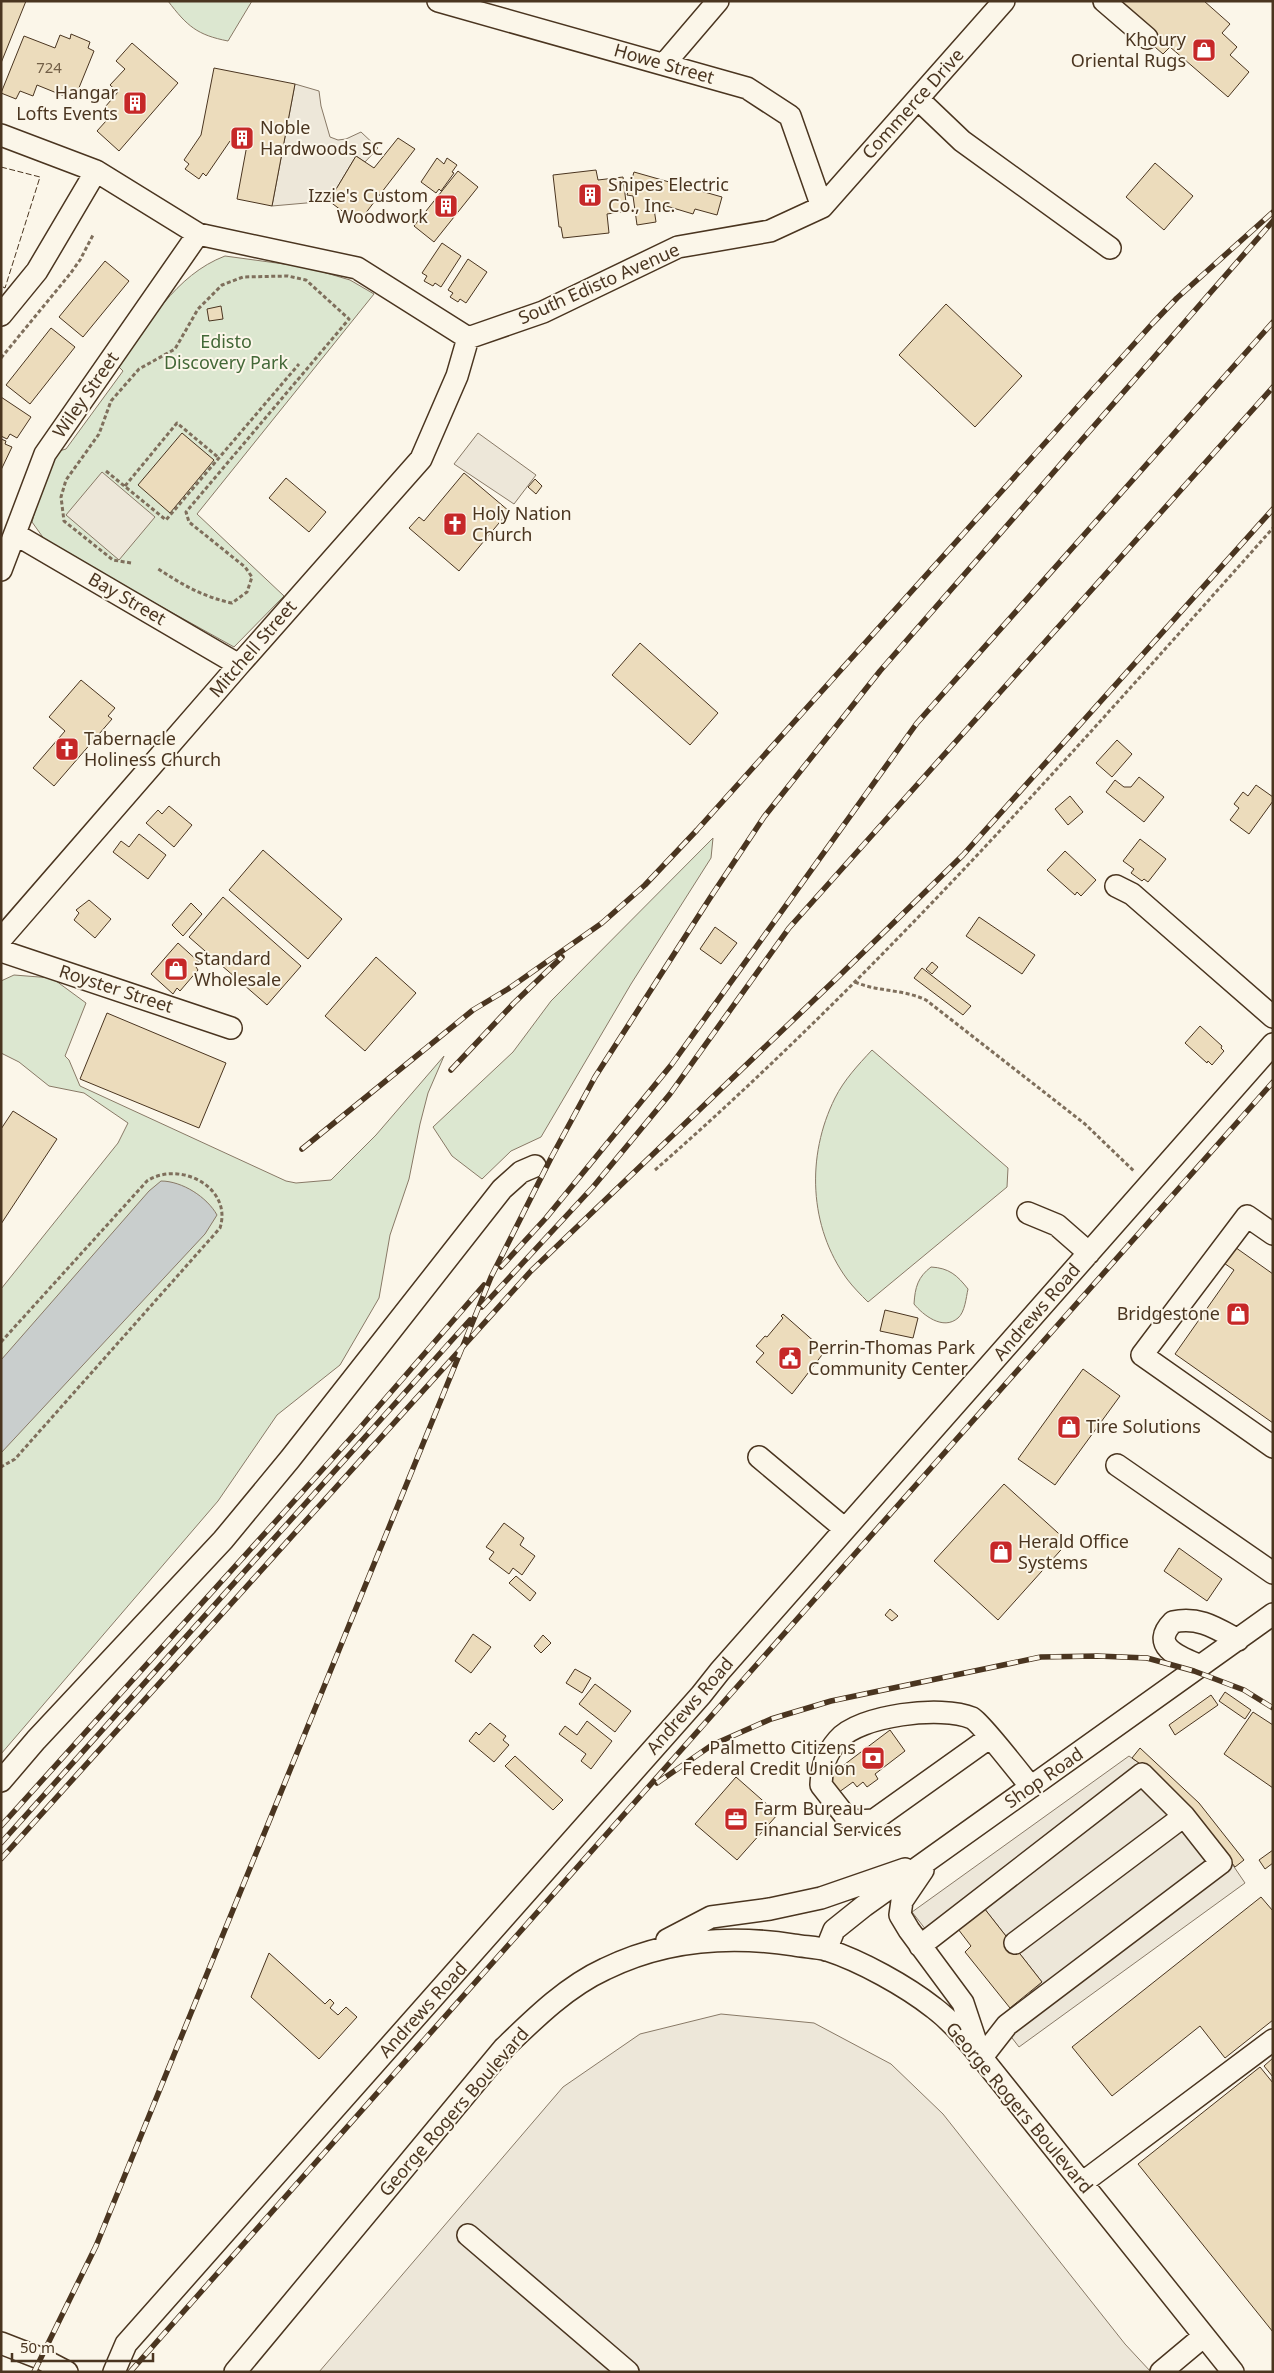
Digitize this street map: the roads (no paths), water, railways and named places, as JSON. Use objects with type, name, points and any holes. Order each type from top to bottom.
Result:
[{"type":"street","name":"Howe Street","points":[[438,1],[665,63],[747,88],[790,116],[822,207]]},
{"type":"street","points":[[665,63],[718,1]]},
{"type":"street","name":"Commerce Drive","points":[[822,207],[1004,1]]},
{"type":"street","points":[[1104,1],[1147,38]]},
{"type":"street","points":[[918,99],[962,141],[1110,248]]},
{"type":"street","points":[[1,135],[96,171],[198,234],[357,268],[468,338]]},
{"type":"street","points":[[1,314],[36,272],[96,171]]},
{"type":"street","name":"South Edisto Avenue","points":[[468,338],[543,312],[678,247],[770,230],[822,207]]},
{"type":"street","name":"Wiley Street","points":[[1,570],[44,454],[198,234]]},
{"type":"street","name":"Mitchell Street","points":[[1,939],[239,665],[421,460],[456,376],[468,338]]},
{"type":"street","name":"Bay Street","points":[[15,534],[239,665]]},
{"type":"street","points":[[1116,886],[1132,894],[1273,1017]]},
{"type":"street","name":"Royster Street","points":[[1,951],[231,1028]]},
{"type":"street","name":"Andrews Road","points":[[114,2372],[126,2344],[695,1703],[720,1671],[1273,1044]]},
{"type":"street","points":[[1,1781],[36,1740],[223,1540],[290,1459],[502,1189],[521,1172],[536,1166]]},
{"type":"street","points":[[1028,1213],[1057,1225],[1089,1253]]},
{"type":"street","points":[[1273,1234],[1247,1216],[1142,1355],[1273,1447]]},
{"type":"street","points":[[759,1457],[845,1529]]},
{"type":"street","points":[[1117,1464],[1273,1573]]},
{"type":"street","name":"Shop Road","points":[[826,1950],[834,1930],[864,1906],[1273,1614]]},
{"type":"street","points":[[1201,1666],[1177,1656],[1168,1649],[1164,1640],[1166,1629],[1173,1622],[1197,1620],[1238,1640]]},
{"type":"street","points":[[989,1738],[874,1820],[857,1821],[846,1817],[821,1785],[822,1766],[839,1738],[869,1722],[905,1713],[955,1712],[974,1719],[1031,1787]]},
{"type":"street","points":[[920,1946],[1142,1774],[1184,1816],[1221,1863],[1006,2024],[982,2057]]},
{"type":"street","points":[[1015,1943],[1184,1816]]},
{"type":"street","points":[[931,1858],[902,1901],[900,1915],[920,1946],[963,2003],[982,2057]]},
{"type":"street","points":[[625,1962],[712,1917],[770,1909],[821,1898],[931,1858]]},
{"type":"street","name":"George Rogers Boulevard","points":[[235,2372],[504,2048],[538,2015],[567,1992],[605,1969],[652,1952],[691,1942],[732,1939],[766,1941],[826,1950],[873,1969],[934,2007],[962,2034],[982,2057],[1233,2372]]},
{"type":"street","points":[[1082,2183],[1273,2040]]},
{"type":"street","points":[[468,2235],[628,2372]]},
{"type":"street","points":[[1161,2371],[1204,2336]]},
{"type":"street","points":[[1,2342],[42,2359],[66,2372]]},
{"type":"railway","points":[[302,1149],[473,1010],[508,989],[602,923],[645,885],[697,830],[1152,324],[1177,298],[1273,212]]},
{"type":"railway","points":[[34,2372],[96,2246],[491,1277],[551,1158],[595,1077],[764,817],[880,671],[1273,221]]},
{"type":"railway","points":[[501,1267],[546,1218],[672,1064],[917,723],[1273,322]]},
{"type":"railway","points":[[482,1307],[593,1187],[670,1094],[789,928],[1273,387]]},
{"type":"railway","points":[[1,1859],[531,1271],[963,855],[1273,509]]},
{"type":"railway","points":[[451,1070],[514,1003],[562,957]]},
{"type":"railway","points":[[130,2372],[1273,1082]]},
{"type":"railway","points":[[1,1826],[359,1429],[484,1285]]},
{"type":"railway","points":[[1,1843],[470,1320]]},
{"type":"railway","points":[[657,1783],[712,1745],[771,1719],[831,1701],[1041,1657],[1097,1656],[1147,1658],[1194,1671],[1244,1690],[1273,1708]]},
{"type":"place","name":"Khoury Oriental Rugs","points":[[1204,50]]},
{"type":"place","name":"Hangar Lofts Events","points":[[135,103]]},
{"type":"place","name":"Noble Hardwoods SC","points":[[242,138]]},
{"type":"place","name":"Snipes Electric Co., Inc.","points":[[590,195]]},
{"type":"place","name":"Izzie's Custom Woodwork","points":[[446,206]]},
{"type":"place","name":"Holy Nation Church","points":[[455,524]]},
{"type":"place","name":"Tabernacle Holiness Church","points":[[67,749]]},
{"type":"place","name":"Standard Wholesale","points":[[176,969]]},
{"type":"place","name":"Bridgestone","points":[[1238,1314]]},
{"type":"place","name":"Perrin-Thomas Park Community Center","points":[[790,1358]]},
{"type":"place","name":"Tire Solutions","points":[[1069,1427]]},
{"type":"place","name":"Herald Office Systems","points":[[1001,1552]]},
{"type":"place","name":"Palmetto Citizens Federal Credit Union","points":[[873,1758]]},
{"type":"place","name":"Farm Bureau Financial Services","points":[[736,1819]]},
{"type":"park label","name":"Edisto Discovery Park","points":[[226,352]]}]
